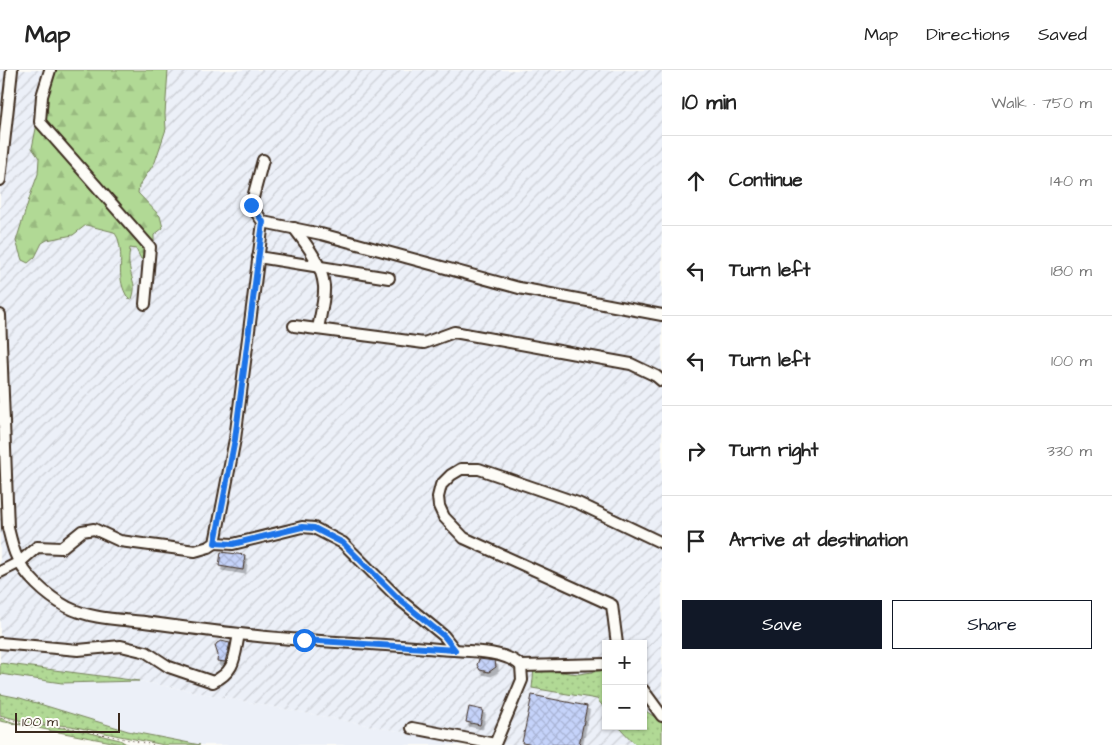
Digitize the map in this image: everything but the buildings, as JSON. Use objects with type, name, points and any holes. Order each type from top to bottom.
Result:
[{"type":"lane","points":[[0,180],[12,70]]},
{"type":"lane","points":[[50,70],[42,96],[40,122],[150,247],[146,304]]},
{"type":"lane","points":[[215,543],[235,439],[263,222],[251,205],[263,160]]},
{"type":"lane","points":[[263,222],[321,234],[519,288],[662,314]]},
{"type":"lane","points":[[294,228],[309,248],[319,267],[324,287],[318,329]]},
{"type":"lane","points":[[258,257],[389,278]]},
{"type":"lane","points":[[0,315],[8,528],[15,554],[26,572],[45,593],[68,607],[96,617],[239,634],[455,650],[505,656],[521,666],[602,664]]},
{"type":"lane","points":[[294,326],[424,343],[454,332],[631,364],[656,376],[662,382]]},
{"type":"lane","points":[[616,640],[612,605],[464,538],[444,517],[439,506],[438,497],[441,485],[451,475],[461,469],[479,469],[578,503],[662,543]]},
{"type":"lane","points":[[0,572],[20,562],[37,547],[61,548],[82,531],[94,529],[120,541],[195,551],[215,543],[233,544],[302,527],[314,528],[343,543],[400,600],[444,636],[455,650]]},
{"type":"lane","points":[[0,643],[78,650],[121,646],[146,652],[169,667],[213,682],[224,676],[232,667],[239,634]]},
{"type":"lane","points":[[412,728],[498,744],[522,680],[521,666]]},
{"type":"lane","points":[[647,695],[662,716]]},
{"type":"path","points":[[0,716],[26,724],[72,728],[154,745]]},
{"type":"shaded area","points":[[0,70],[662,70],[662,745],[470,745],[139,681],[0,664]]},
{"type":"shaded area","points":[[0,674],[62,683],[139,681],[470,745],[200,745],[128,731],[20,698],[0,694]]},
{"type":"green space","points":[[48,70],[168,70],[165,114],[166,129],[155,162],[139,186],[138,193],[160,216],[163,228],[154,235],[154,257],[141,259],[136,249],[130,248],[129,264],[134,287],[132,299],[128,298],[122,284],[120,250],[114,232],[86,225],[73,235],[47,240],[42,243],[35,257],[28,263],[22,260],[16,241],[38,174],[39,158],[32,148]]},
{"type":"green space","points":[[0,663],[139,681],[62,683],[0,674]]},
{"type":"green space","points":[[534,669],[579,674],[602,671],[602,705],[597,699],[532,688]]},
{"type":"green space","points":[[0,694],[20,698],[128,731],[200,745],[164,745],[71,726],[30,723],[0,715]]},
{"type":"green space","points":[[647,712],[662,722],[662,745],[636,745],[622,730],[647,730]]},
{"type":"green space","points":[[0,718],[15,723],[73,729],[120,740],[128,745],[0,721]]},
{"type":"route","points":[[251,205],[263,222],[235,439],[215,543],[233,544],[302,527],[314,528],[343,543],[400,600],[444,636],[455,650],[304,640]]}]
